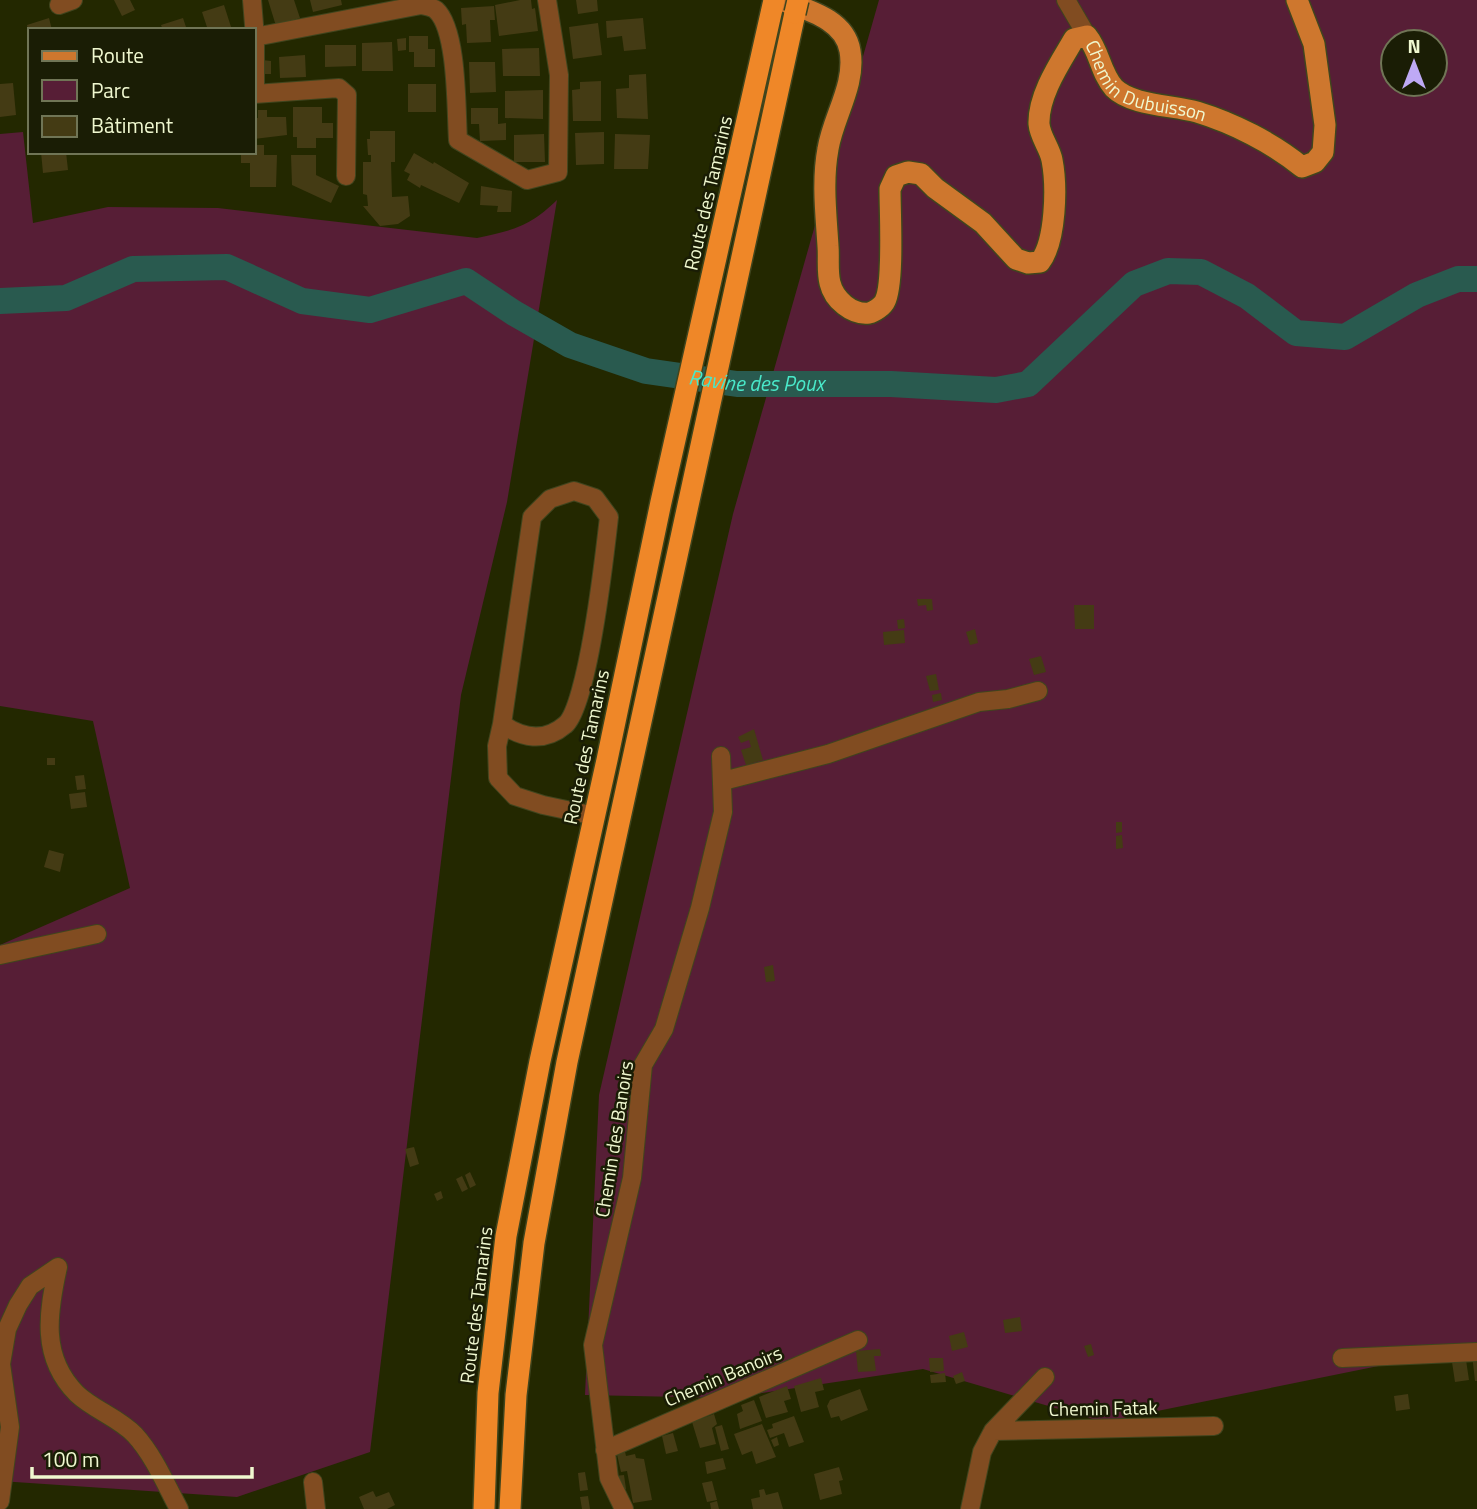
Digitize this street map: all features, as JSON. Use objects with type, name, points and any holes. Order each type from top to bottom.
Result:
[{"type":"highway","name":"Route des Tamarins","points":[[484,1509],[488,1393],[506,1236],[540,1060],[706,304],[789,6]]},
{"type":"highway","points":[[510,1509],[516,1395],[534,1243],[567,1062],[731,309],[789,6]]},
{"type":"main road","name":"Chemin Dubuisson","points":[[789,6],[842,30],[850,50],[851,68],[828,148],[825,191],[830,284],[840,301],[853,312],[871,313],[885,304],[890,287],[890,190],[897,176],[908,172],[921,174],[935,188],[983,223],[1016,259],[1028,264],[1040,262],[1050,242],[1054,200],[1052,159],[1039,126],[1042,103],[1074,39],[1087,36],[1096,47],[1101,70],[1116,90],[1148,104],[1196,111],[1285,153],[1302,167],[1315,162],[1323,152],[1325,125],[1314,44],[1297,0]]},
{"type":"street","points":[[252,0],[254,28]]},
{"type":"street","points":[[256,37],[421,5],[435,9],[444,20],[454,61],[458,140],[527,180],[558,172],[559,75],[547,0]]},
{"type":"street","points":[[1066,0],[1087,36]]},
{"type":"street","points":[[256,94],[339,88],[347,95],[346,176]]},
{"type":"street","points":[[502,724],[518,736],[544,736],[567,725],[580,701],[602,580],[609,517],[595,498],[574,491],[550,499],[532,517],[497,746],[498,778],[515,796],[595,816]]},
{"type":"street","points":[[723,781],[828,754],[979,702],[1008,699],[1038,691]]},
{"type":"street","name":"Chemin des Banoirs","points":[[624,1509],[609,1478],[593,1345],[632,1178],[643,1065],[664,1029],[700,908],[723,811],[721,757]]},
{"type":"street","points":[[0,955],[97,934]]},
{"type":"street","points":[[0,1501],[10,1427],[1,1364],[8,1329],[30,1286],[58,1266],[49,1312],[49,1343],[57,1365],[77,1393],[133,1433],[148,1452],[180,1509]]},
{"type":"street","name":"Chemin Banoirs","points":[[605,1450],[858,1340]]},
{"type":"street","points":[[1342,1358],[1477,1352]]},
{"type":"street","name":"Chemin Fatak","points":[[970,1509],[982,1452],[993,1431],[1045,1377]]},
{"type":"street","name":"Chemin Fatak","points":[[993,1431],[1214,1426]]},
{"type":"street","points":[[313,1482],[316,1509]]},
{"type":"green space","points":[[879,0],[1477,0],[1477,1346],[1103,1422],[923,1369],[729,1398],[585,1395],[599,1095],[733,514]]},
{"type":"green space","points":[[23,132],[33,223],[108,207],[218,208],[477,238],[529,222],[557,200],[507,502],[461,695],[370,1452],[237,1497],[0,1481],[0,945],[130,888],[93,721],[0,706],[0,134]]},
{"type":"building","points":[[114,0],[130,0],[135,10],[122,16]]},
{"type":"building","points":[[268,0],[294,0],[300,18],[276,26]]},
{"type":"building","points":[[310,0],[341,0],[342,5],[313,12]]},
{"type":"building","points":[[531,0],[532,9],[535,8],[538,31],[499,36],[495,5]]},
{"type":"building","points":[[576,0],[597,0],[598,11],[578,14]]},
{"type":"building","points":[[224,5],[231,28],[207,28],[202,12]]},
{"type":"building","points":[[494,6],[495,20],[490,20],[491,42],[467,43],[466,24],[462,25],[461,8]]},
{"type":"building","points":[[49,18],[52,28],[28,30],[27,25]]},
{"type":"building","points":[[183,18],[186,28],[162,28],[161,25]]},
{"type":"building","points":[[643,18],[646,49],[624,51],[622,36],[607,38],[606,21]]},
{"type":"building","points":[[598,23],[602,55],[573,59],[569,27]]},
{"type":"building","points":[[409,36],[428,36],[428,49],[435,49],[435,67],[414,67],[414,52],[409,52]]},
{"type":"building","points":[[406,38],[406,50],[398,51],[397,39]]},
{"type":"building","points":[[392,42],[393,71],[362,71],[362,43]]},
{"type":"building","points":[[325,45],[356,45],[356,66],[325,67]]},
{"type":"building","points":[[539,48],[540,76],[503,76],[502,49]]},
{"type":"building","points":[[305,55],[306,77],[280,78],[279,57]]},
{"type":"building","points":[[262,60],[271,61],[271,74],[262,74]]},
{"type":"building","points":[[469,62],[495,62],[496,92],[470,93]]},
{"type":"building","points":[[646,74],[648,119],[617,118],[616,89],[629,88],[629,75]]},
{"type":"building","points":[[601,81],[601,121],[573,121],[572,90],[580,89],[580,82]]},
{"type":"building","points":[[13,83],[16,115],[0,117],[0,84]]},
{"type":"building","points":[[408,84],[436,84],[436,112],[408,112]]},
{"type":"building","points":[[543,90],[543,119],[505,118],[505,91]]},
{"type":"building","points":[[293,107],[322,107],[322,123],[333,123],[333,138],[316,138],[316,148],[297,148],[297,137],[293,137]]},
{"type":"building","points":[[471,108],[498,108],[498,124],[506,123],[506,140],[480,141],[479,124],[471,124]]},
{"type":"building","points":[[258,110],[267,110],[267,117],[286,117],[287,135],[256,139]]},
{"type":"building","points":[[370,131],[395,131],[395,162],[391,162],[392,197],[408,196],[410,216],[398,224],[380,226],[363,206],[368,206],[367,195],[363,194],[363,162],[371,162],[367,139],[370,139]]},
{"type":"building","points":[[604,132],[604,164],[576,165],[575,133]]},
{"type":"building","points":[[544,134],[545,162],[514,162],[514,135]]},
{"type":"building","points":[[615,134],[650,135],[648,169],[614,169]]},
{"type":"building","points":[[256,145],[264,145],[264,155],[277,155],[276,187],[250,187],[250,163],[241,163],[241,154],[256,154]]},
{"type":"building","points":[[414,153],[469,183],[459,203],[407,180],[410,174],[404,171]]},
{"type":"building","points":[[41,154],[66,154],[68,170],[43,173]]},
{"type":"building","points":[[291,155],[316,155],[316,175],[339,186],[331,203],[292,185]]},
{"type":"building","points":[[481,186],[512,191],[511,212],[497,212],[498,206],[480,205]]},
{"type":"building","points":[[917,599],[932,599],[933,610],[927,611],[926,605],[918,606]]},
{"type":"building","points":[[1074,605],[1094,605],[1094,629],[1075,629]]},
{"type":"building","points":[[904,619],[905,628],[898,629],[897,620]]},
{"type":"building","points":[[975,629],[978,643],[970,645],[966,632]]},
{"type":"building","points":[[904,630],[905,643],[884,645],[883,632]]},
{"type":"building","points":[[1041,656],[1046,672],[1034,675],[1029,659]]},
{"type":"building","points":[[936,674],[939,690],[930,691],[926,676]]},
{"type":"building","points":[[941,693],[942,700],[933,702],[932,695]]},
{"type":"building","points":[[754,729],[763,760],[746,765],[741,750],[751,747],[749,740],[741,743],[738,737]]},
{"type":"building","points":[[47,758],[55,758],[55,765],[47,765]]},
{"type":"building","points":[[84,775],[86,789],[77,790],[75,776]]},
{"type":"building","points":[[85,792],[87,807],[71,809],[69,794]]},
{"type":"building","points":[[1116,822],[1122,822],[1122,832],[1116,833]]},
{"type":"building","points":[[1122,835],[1123,848],[1116,849],[1116,836]]},
{"type":"building","points":[[49,850],[64,854],[60,872],[44,867]]},
{"type":"building","points":[[773,965],[775,981],[766,982],[764,967]]},
{"type":"building","points":[[414,1147],[419,1164],[410,1167],[405,1149]]},
{"type":"building","points":[[470,1172],[476,1185],[470,1188],[465,1175]]},
{"type":"building","points":[[462,1176],[468,1189],[462,1192],[456,1179]]},
{"type":"building","points":[[441,1191],[443,1198],[437,1201],[434,1194]]},
{"type":"building","points":[[1020,1317],[1022,1331],[1005,1333],[1003,1320]]},
{"type":"building","points":[[964,1332],[968,1347],[952,1351],[949,1336]]},
{"type":"building","points":[[1091,1344],[1094,1355],[1088,1357],[1084,1346]]},
{"type":"building","points":[[880,1349],[881,1356],[874,1356],[876,1371],[858,1372],[856,1351]]},
{"type":"building","points":[[1472,1354],[1477,1354],[1477,1381],[1475,1381]]},
{"type":"building","points":[[929,1358],[943,1358],[944,1371],[930,1372]]},
{"type":"building","points":[[1466,1360],[1469,1380],[1455,1382],[1452,1362]]},
{"type":"building","points":[[962,1372],[965,1381],[956,1384],[953,1376]]},
{"type":"building","points":[[945,1373],[946,1382],[931,1383],[930,1375]]},
{"type":"building","points":[[821,1378],[824,1390],[815,1392],[819,1407],[801,1412],[794,1386]]},
{"type":"building","points":[[787,1386],[791,1399],[784,1401],[788,1412],[766,1418],[759,1397]]},
{"type":"building","points":[[860,1389],[868,1410],[841,1421],[839,1416],[831,1418],[827,1406],[830,1400]]},
{"type":"building","points":[[1408,1394],[1410,1409],[1396,1411],[1394,1396]]},
{"type":"building","points":[[754,1400],[762,1421],[740,1429],[737,1414],[743,1411],[741,1405]]},
{"type":"building","points":[[714,1414],[717,1424],[712,1428],[716,1444],[700,1448],[692,1422]]},
{"type":"building","points":[[794,1416],[804,1442],[789,1447],[784,1433],[770,1438],[767,1430],[773,1428],[772,1424]]},
{"type":"building","points":[[762,1424],[776,1457],[756,1464],[752,1451],[742,1455],[734,1434]]},
{"type":"building","points":[[722,1425],[729,1449],[721,1451],[715,1427]]},
{"type":"building","points":[[673,1433],[678,1451],[666,1454],[662,1436]]},
{"type":"building","points":[[777,1437],[779,1445],[774,1447],[771,1440]]},
{"type":"building","points":[[624,1447],[626,1456],[635,1454],[636,1458],[644,1459],[652,1500],[633,1503],[627,1471],[621,1472],[616,1450]]},
{"type":"building","points":[[723,1458],[726,1469],[707,1474],[705,1462]]},
{"type":"building","points":[[839,1467],[843,1480],[839,1481],[842,1494],[820,1500],[814,1474]]},
{"type":"building","points":[[585,1472],[588,1490],[580,1491],[578,1473]]},
{"type":"building","points":[[624,1475],[626,1489],[617,1491],[615,1476]]},
{"type":"building","points":[[712,1481],[717,1500],[707,1502],[702,1483]]},
{"type":"building","points":[[764,1489],[766,1495],[778,1492],[783,1509],[753,1509],[751,1499],[760,1497],[759,1490]]},
{"type":"building","points":[[373,1491],[376,1497],[389,1492],[395,1505],[387,1509],[364,1509],[359,1497]]},
{"type":"building","points":[[588,1496],[590,1509],[582,1509],[580,1497]]},
{"type":"building","points":[[717,1501],[719,1509],[711,1509],[710,1503]]},
{"type":"waterway","name":"Ravine des Poux","points":[[0,301],[66,298],[133,269],[227,267],[302,301],[370,310],[466,281],[570,345],[646,371],[737,384],[891,384],[996,390],[1028,384],[1134,284],[1168,271],[1201,272],[1247,296],[1296,333],[1345,337],[1417,295],[1458,279],[1477,279]]}]
